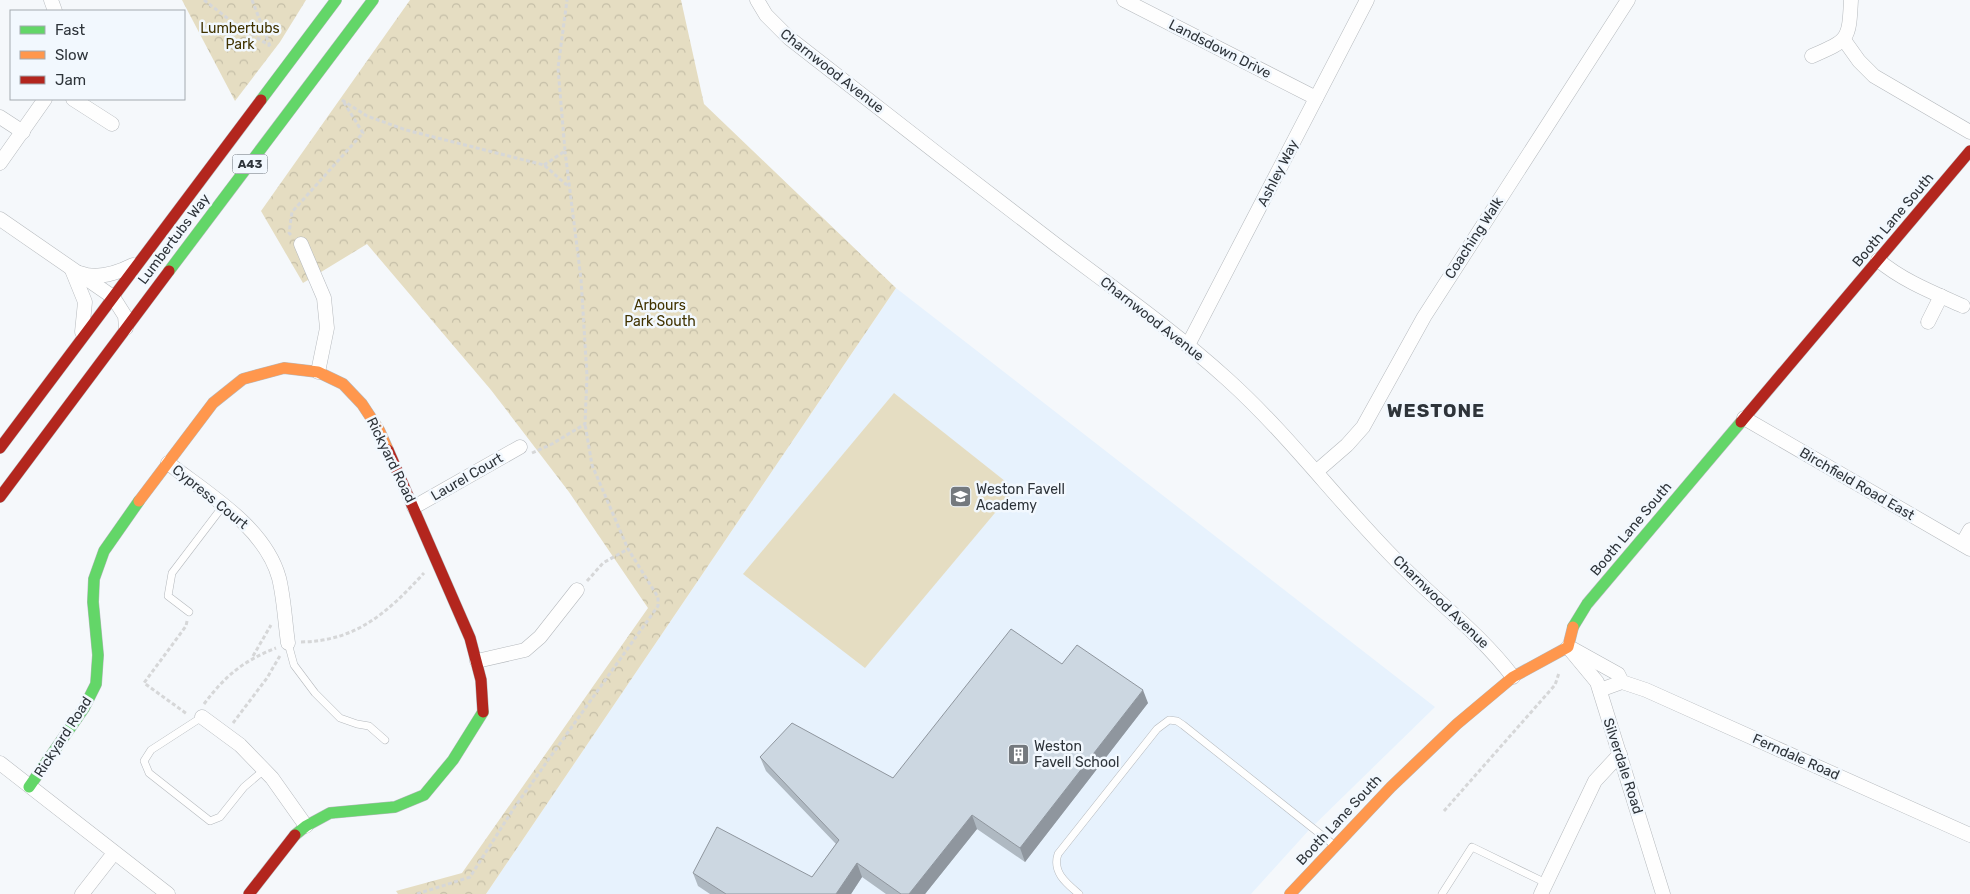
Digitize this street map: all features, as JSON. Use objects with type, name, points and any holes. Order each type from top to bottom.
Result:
[{"type":"main road","name":"Lumbertubs Way","points":[[0,448],[336,0]]},
{"type":"main road","name":"Lumbertubs Way","points":[[0,497],[373,0]]},
{"type":"main road","name":"Booth Lane South","points":[[1290,894],[1391,787],[1457,724],[1513,677],[1568,647],[1574,623],[1588,604],[1970,151]]},
{"type":"main road","name":"Rickyard Road","points":[[29,787],[84,708],[96,684],[98,655],[93,602],[94,579],[104,552],[133,509],[213,403],[243,379],[284,368],[318,372],[342,384],[362,404],[379,430],[470,638],[481,680],[483,711],[454,760],[424,794],[395,807],[330,813],[306,826],[291,838],[249,894]]},
{"type":"street","name":"Charnwood Avenue","points":[[757,0],[766,15],[789,38],[1188,346],[1252,403],[1317,471],[1357,519],[1394,558],[1482,641],[1513,677]]},
{"type":"street","name":"Landsdown Drive","points":[[1124,0],[1316,98]]},
{"type":"street","name":"Ashley Way","points":[[1188,346],[1367,0]]},
{"type":"street","name":"Coaching Walk","points":[[1317,471],[1347,445],[1363,427],[1424,317],[1628,0]]},
{"type":"street","points":[[1812,56],[1844,40],[1849,28],[1851,0]]},
{"type":"street","points":[[1844,40],[1859,61],[1874,76],[1970,132]]},
{"type":"street","points":[[0,163],[44,100]]},
{"type":"street","points":[[76,100],[112,124]]},
{"type":"street","points":[[0,117],[23,132]]},
{"type":"street","points":[[0,218],[113,297],[125,316],[126,328]]},
{"type":"street","points":[[301,244],[324,298],[328,328],[318,372]]},
{"type":"street","points":[[1878,260],[1890,270],[1962,306]]},
{"type":"street","points":[[72,270],[86,275],[106,275],[123,270],[140,261]]},
{"type":"street","points":[[72,270],[85,302],[80,341]]},
{"type":"street","points":[[1928,322],[1941,296]]},
{"type":"street","name":"Birchfield Road East","points":[[1744,418],[1966,547]]},
{"type":"street","name":"Laurel Court","points":[[414,508],[520,447]]},
{"type":"street","name":"Cypress Court","points":[[168,463],[244,522],[265,545],[279,577],[288,643]]},
{"type":"street","points":[[1966,547],[1970,530]]},
{"type":"street","points":[[477,661],[525,650],[540,637],[577,590]]},
{"type":"street","name":"Ferndale Road","points":[[1568,647],[1618,674],[1622,682],[1646,690],[1970,835]]},
{"type":"street","name":"Silverdale Road","points":[[1568,647],[1580,663],[1592,674],[1600,690],[1663,894]]},
{"type":"street","points":[[1600,690],[1622,682]]},
{"type":"street","points":[[202,717],[240,745],[264,770],[306,826]]},
{"type":"street","points":[[1544,889],[1595,782],[1620,754]]},
{"type":"street","name":"Rickyard Road","points":[[0,763],[168,894]]},
{"type":"street","points":[[82,894],[114,853]]},
{"type":"lane","points":[[189,612],[168,596],[172,573],[222,506]]},
{"type":"lane","points":[[288,643],[294,665],[315,693],[340,718],[369,726],[385,740]]},
{"type":"lane","points":[[202,717],[151,750],[144,761],[149,772],[210,821],[220,817],[244,787],[264,770]]},
{"type":"lane","points":[[1079,894],[1061,877],[1056,868],[1058,854],[1157,729],[1169,720],[1183,724],[1335,846]]},
{"type":"lane","points":[[1442,894],[1472,847],[1544,889]]},
{"type":"path","points":[[204,0],[231,22],[270,46],[252,0]]},
{"type":"path","points":[[417,894],[470,877],[514,808],[658,606],[658,596],[628,549],[592,465],[585,424],[587,376],[582,297],[565,151],[558,68],[567,0]]},
{"type":"path","points":[[301,244],[289,233],[292,212],[363,134],[342,100],[367,116],[406,130],[544,165],[569,187]]},
{"type":"path","points":[[544,165],[565,151]]},
{"type":"path","points":[[520,447],[530,455],[585,424]]},
{"type":"path","points":[[577,590],[604,563],[628,549]]},
{"type":"path","points":[[189,612],[186,626],[144,683],[186,714],[202,717],[201,708],[219,684],[253,657],[288,643],[319,642],[352,632],[378,618],[402,597],[436,559]]},
{"type":"path","points":[[253,657],[283,605]]},
{"type":"path","points":[[225,734],[267,678],[288,643]]},
{"type":"path","points":[[1444,812],[1555,685],[1559,673]]},
{"type":"shaded area","name":"Weston Favell Academy","points":[[896,288],[1435,707],[1309,830],[1251,894],[486,894]]},
{"type":"green space","name":"Lumbertubs Park","points":[[182,0],[306,0],[280,42],[235,101]]},
{"type":"green space","name":"Arbours Park South","points":[[410,0],[681,0],[704,104],[896,288],[486,894],[398,894],[396,891],[462,873],[648,608],[569,492],[491,390],[367,244],[303,283],[261,211]]},
{"type":"green space","points":[[894,393],[1015,489],[865,668],[743,574]]},
{"type":"building","name":"Weston Favell School","points":[[1011,629],[1062,664],[1077,645],[1143,690],[1020,848],[972,815],[909,894],[901,894],[857,863],[836,894],[726,894],[693,873],[717,827],[812,877],[839,840],[760,757],[792,723],[893,778]]},
{"type":"traffic: fast","points":[[261,100],[336,0]]},
{"type":"traffic: fast","points":[[169,271],[373,0]]},
{"type":"traffic: fast","points":[[1573,627],[1587,604],[1741,422]]},
{"type":"traffic: fast","points":[[29,787],[84,708],[96,684],[98,655],[93,602],[94,579],[104,551],[139,501]]},
{"type":"traffic: fast","points":[[295,835],[306,826],[330,813],[395,807],[424,795],[453,760],[483,712]]},
{"type":"traffic: slow","points":[[139,501],[213,403],[243,379],[284,368],[318,372],[343,384],[362,404],[379,430],[388,450]]},
{"type":"traffic: slow","points":[[1290,894],[1391,787],[1457,724],[1513,677],[1568,647],[1573,627]]},
{"type":"traffic: jam","points":[[0,448],[261,100]]},
{"type":"traffic: jam","points":[[1741,422],[1970,151]]},
{"type":"traffic: jam","points":[[0,497],[169,271]]},
{"type":"traffic: jam","points":[[388,450],[470,638],[481,680],[483,712]]},
{"type":"traffic: jam","points":[[249,894],[295,835]]},
{"type":"place","name":"Weston Favell Academy","points":[[960,497]]},
{"type":"place","name":"Weston Favell School","points":[[1018,754]]},
{"type":"district","name":"WESTONE","points":[[1436,410]]}]
